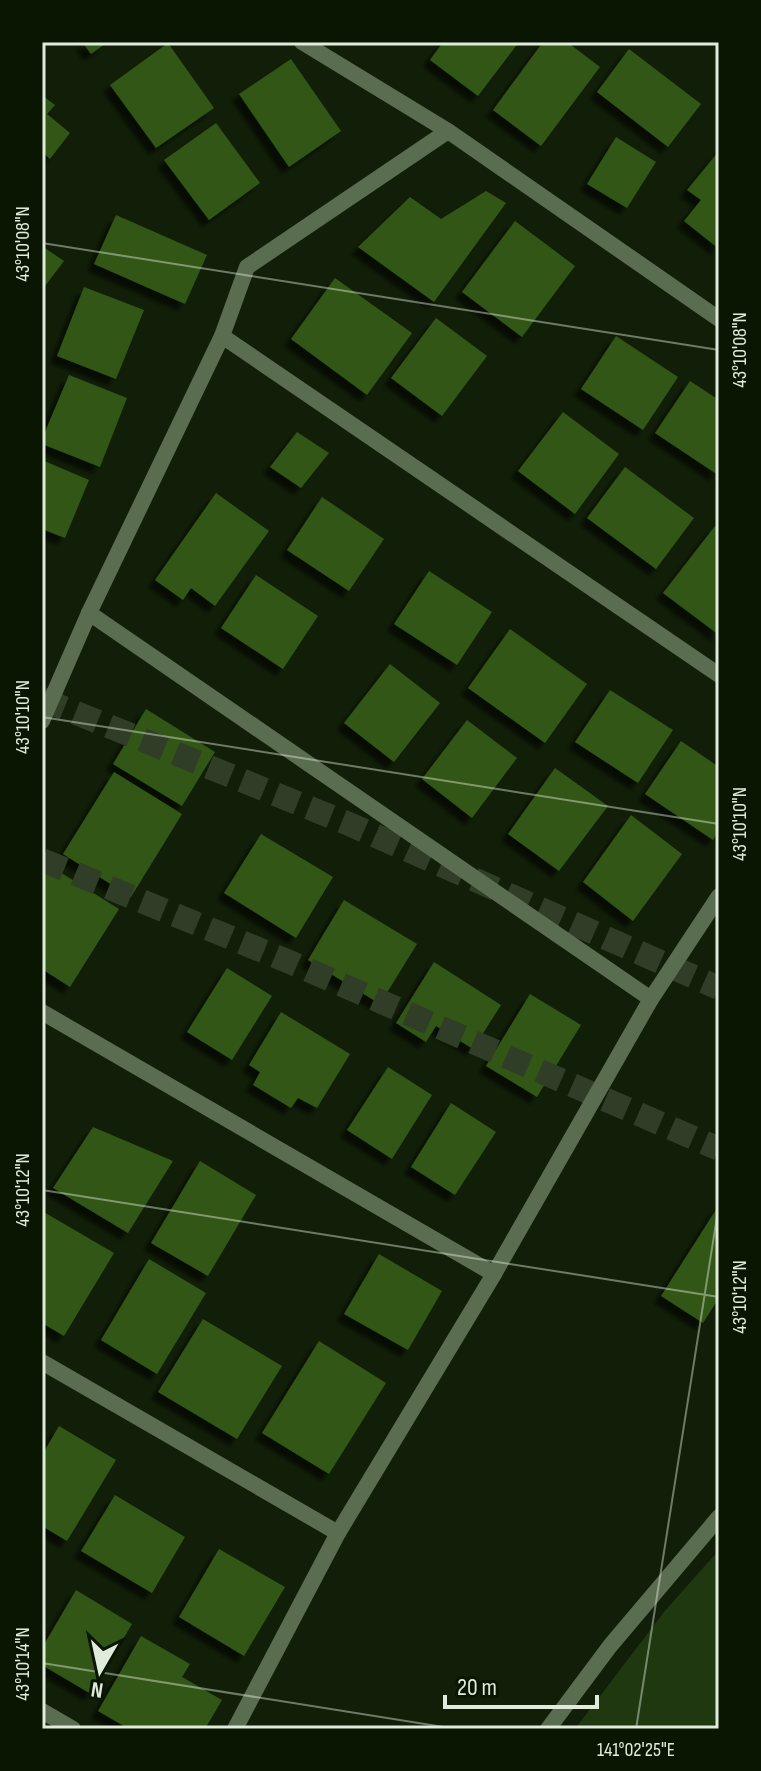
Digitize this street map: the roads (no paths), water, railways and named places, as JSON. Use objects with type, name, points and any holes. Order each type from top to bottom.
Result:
[{"type":"street","points":[[302,42],[448,131],[719,319]]},
{"type":"street","points":[[42,721],[89,613],[222,336],[247,267],[448,131]]},
{"type":"street","points":[[222,336],[719,675]]},
{"type":"street","points":[[89,613],[651,999]]},
{"type":"street","points":[[235,1729],[338,1533],[494,1274],[651,999],[719,896]]},
{"type":"street","points":[[42,1012],[494,1274]]},
{"type":"street","points":[[42,1362],[338,1533]]},
{"type":"street","points":[[548,1729],[610,1646],[719,1517]]},
{"type":"street","points":[[42,1711],[73,1729]]},
{"type":"tunnel","points":[[42,699],[349,824],[719,988]]},
{"type":"tunnel","points":[[42,860],[292,963],[719,1149]]}]
